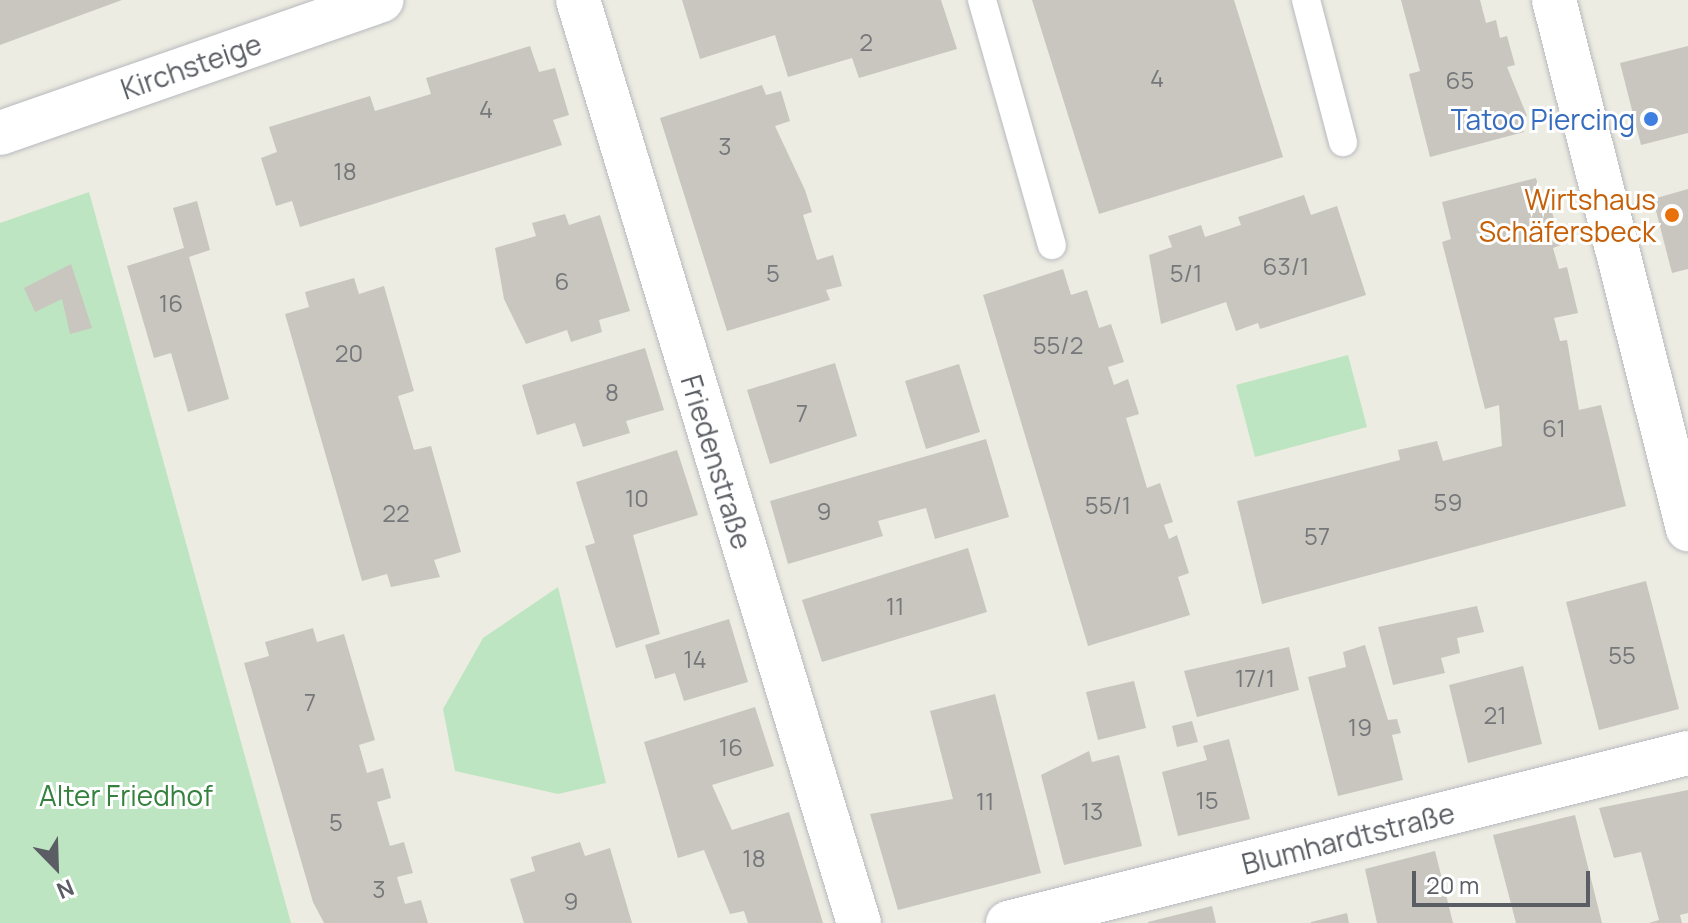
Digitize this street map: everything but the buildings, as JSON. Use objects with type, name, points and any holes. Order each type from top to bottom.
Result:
[{"type":"street","name":"Kirchsteige","points":[[0,133],[382,0]]},
{"type":"street","name":"Friedenstraße","points":[[578,0],[859,923]]},
{"type":"street","points":[[1554,0],[1688,529]]},
{"type":"street","name":"Blumhardtstraße","points":[[1008,923],[1688,753]]},
{"type":"lane","points":[[982,0],[1052,245]]},
{"type":"lane","points":[[1306,0],[1343,142]]},
{"type":"green space","name":"Alter Friedhof","points":[[89,192],[291,923],[0,923],[0,223]]},
{"type":"green space","points":[[1348,355],[1367,427],[1255,457],[1236,385]]},
{"type":"green space","points":[[558,587],[606,783],[558,794],[455,771],[443,709],[483,638]]},
{"type":"place","name":"Tatoo Piercing","points":[[1651,119]]},
{"type":"place","name":"Wirtshaus Schäfersbeck","points":[[1672,215]]}]
